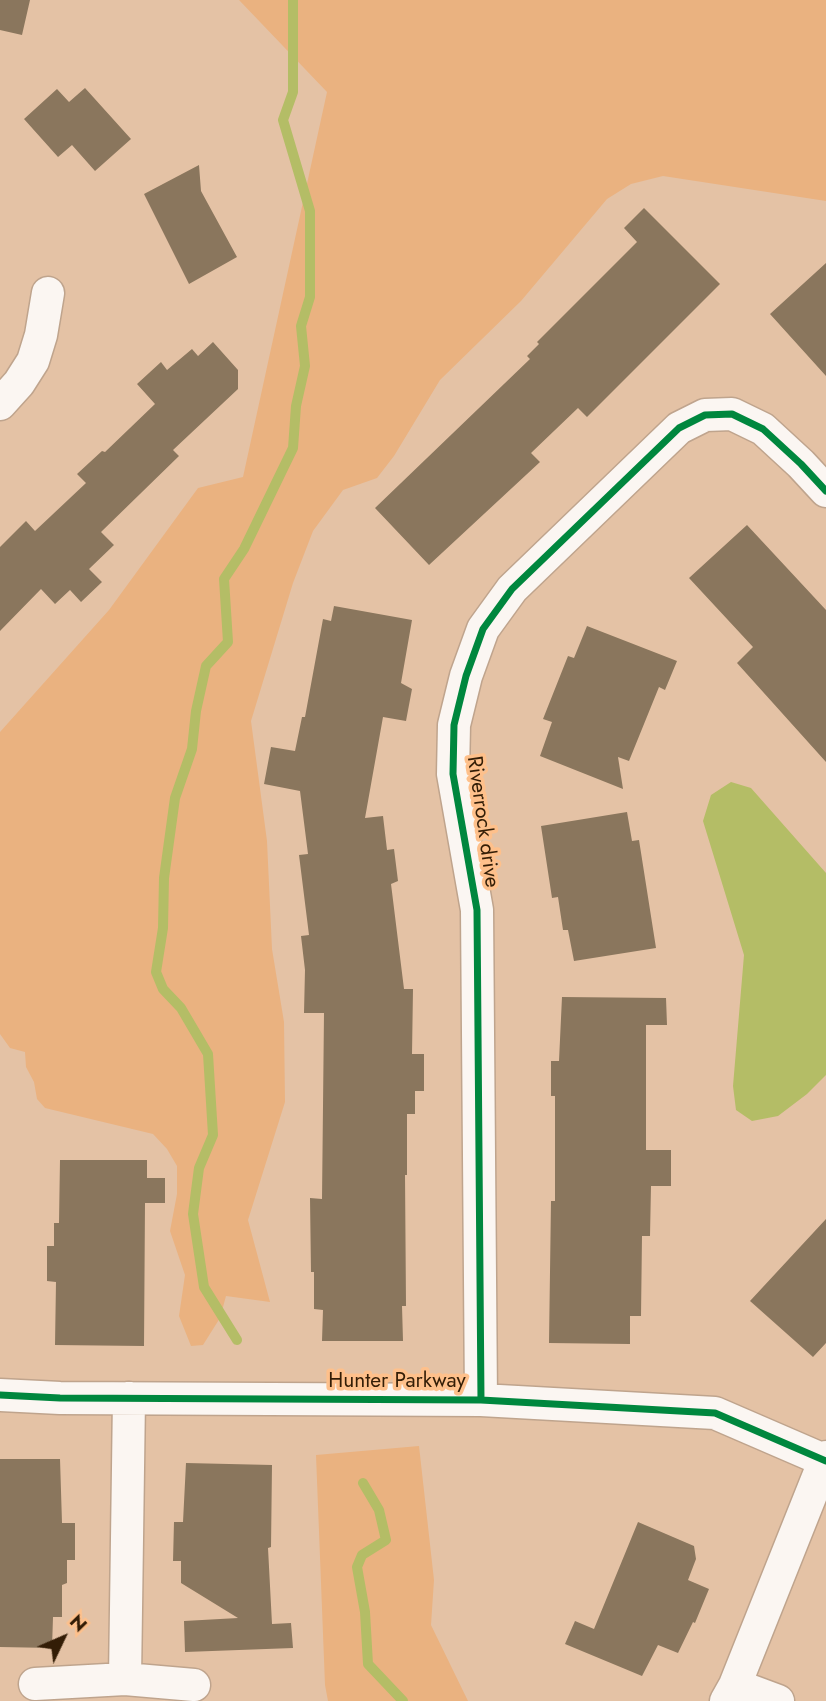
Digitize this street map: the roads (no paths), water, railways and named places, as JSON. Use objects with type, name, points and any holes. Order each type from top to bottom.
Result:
[{"type":"street","points":[[0,404],[19,383],[33,361],[41,335],[48,293]]},
{"type":"street","name":"Riverrock drive","points":[[481,1400],[477,910],[453,774],[454,725],[466,676],[483,629],[512,589],[679,428],[705,415],[732,414],[763,429],[802,464],[826,491]]},
{"type":"street","name":"Hunter Parkway","points":[[0,1395],[481,1400],[715,1413],[825,1459]]},
{"type":"street","points":[[125,1679],[130,1398]]},
{"type":"street","points":[[778,1701],[731,1693],[825,1459]]},
{"type":"street","points":[[35,1684],[125,1679],[194,1685]]},
{"type":"waterway","points":[[237,1340],[204,1287],[193,1214],[199,1168],[213,1135],[208,1054],[181,1008],[163,989],[156,972],[163,928],[164,878],[175,798],[192,749],[196,711],[206,666],[228,642],[224,579],[244,549],[293,448],[296,406],[305,366],[301,326],[310,297],[310,211],[283,120],[293,92],[293,0]]},
{"type":"waterway","points":[[363,1483],[379,1510],[386,1540],[362,1555],[357,1567],[365,1612],[368,1664],[403,1701]]}]
